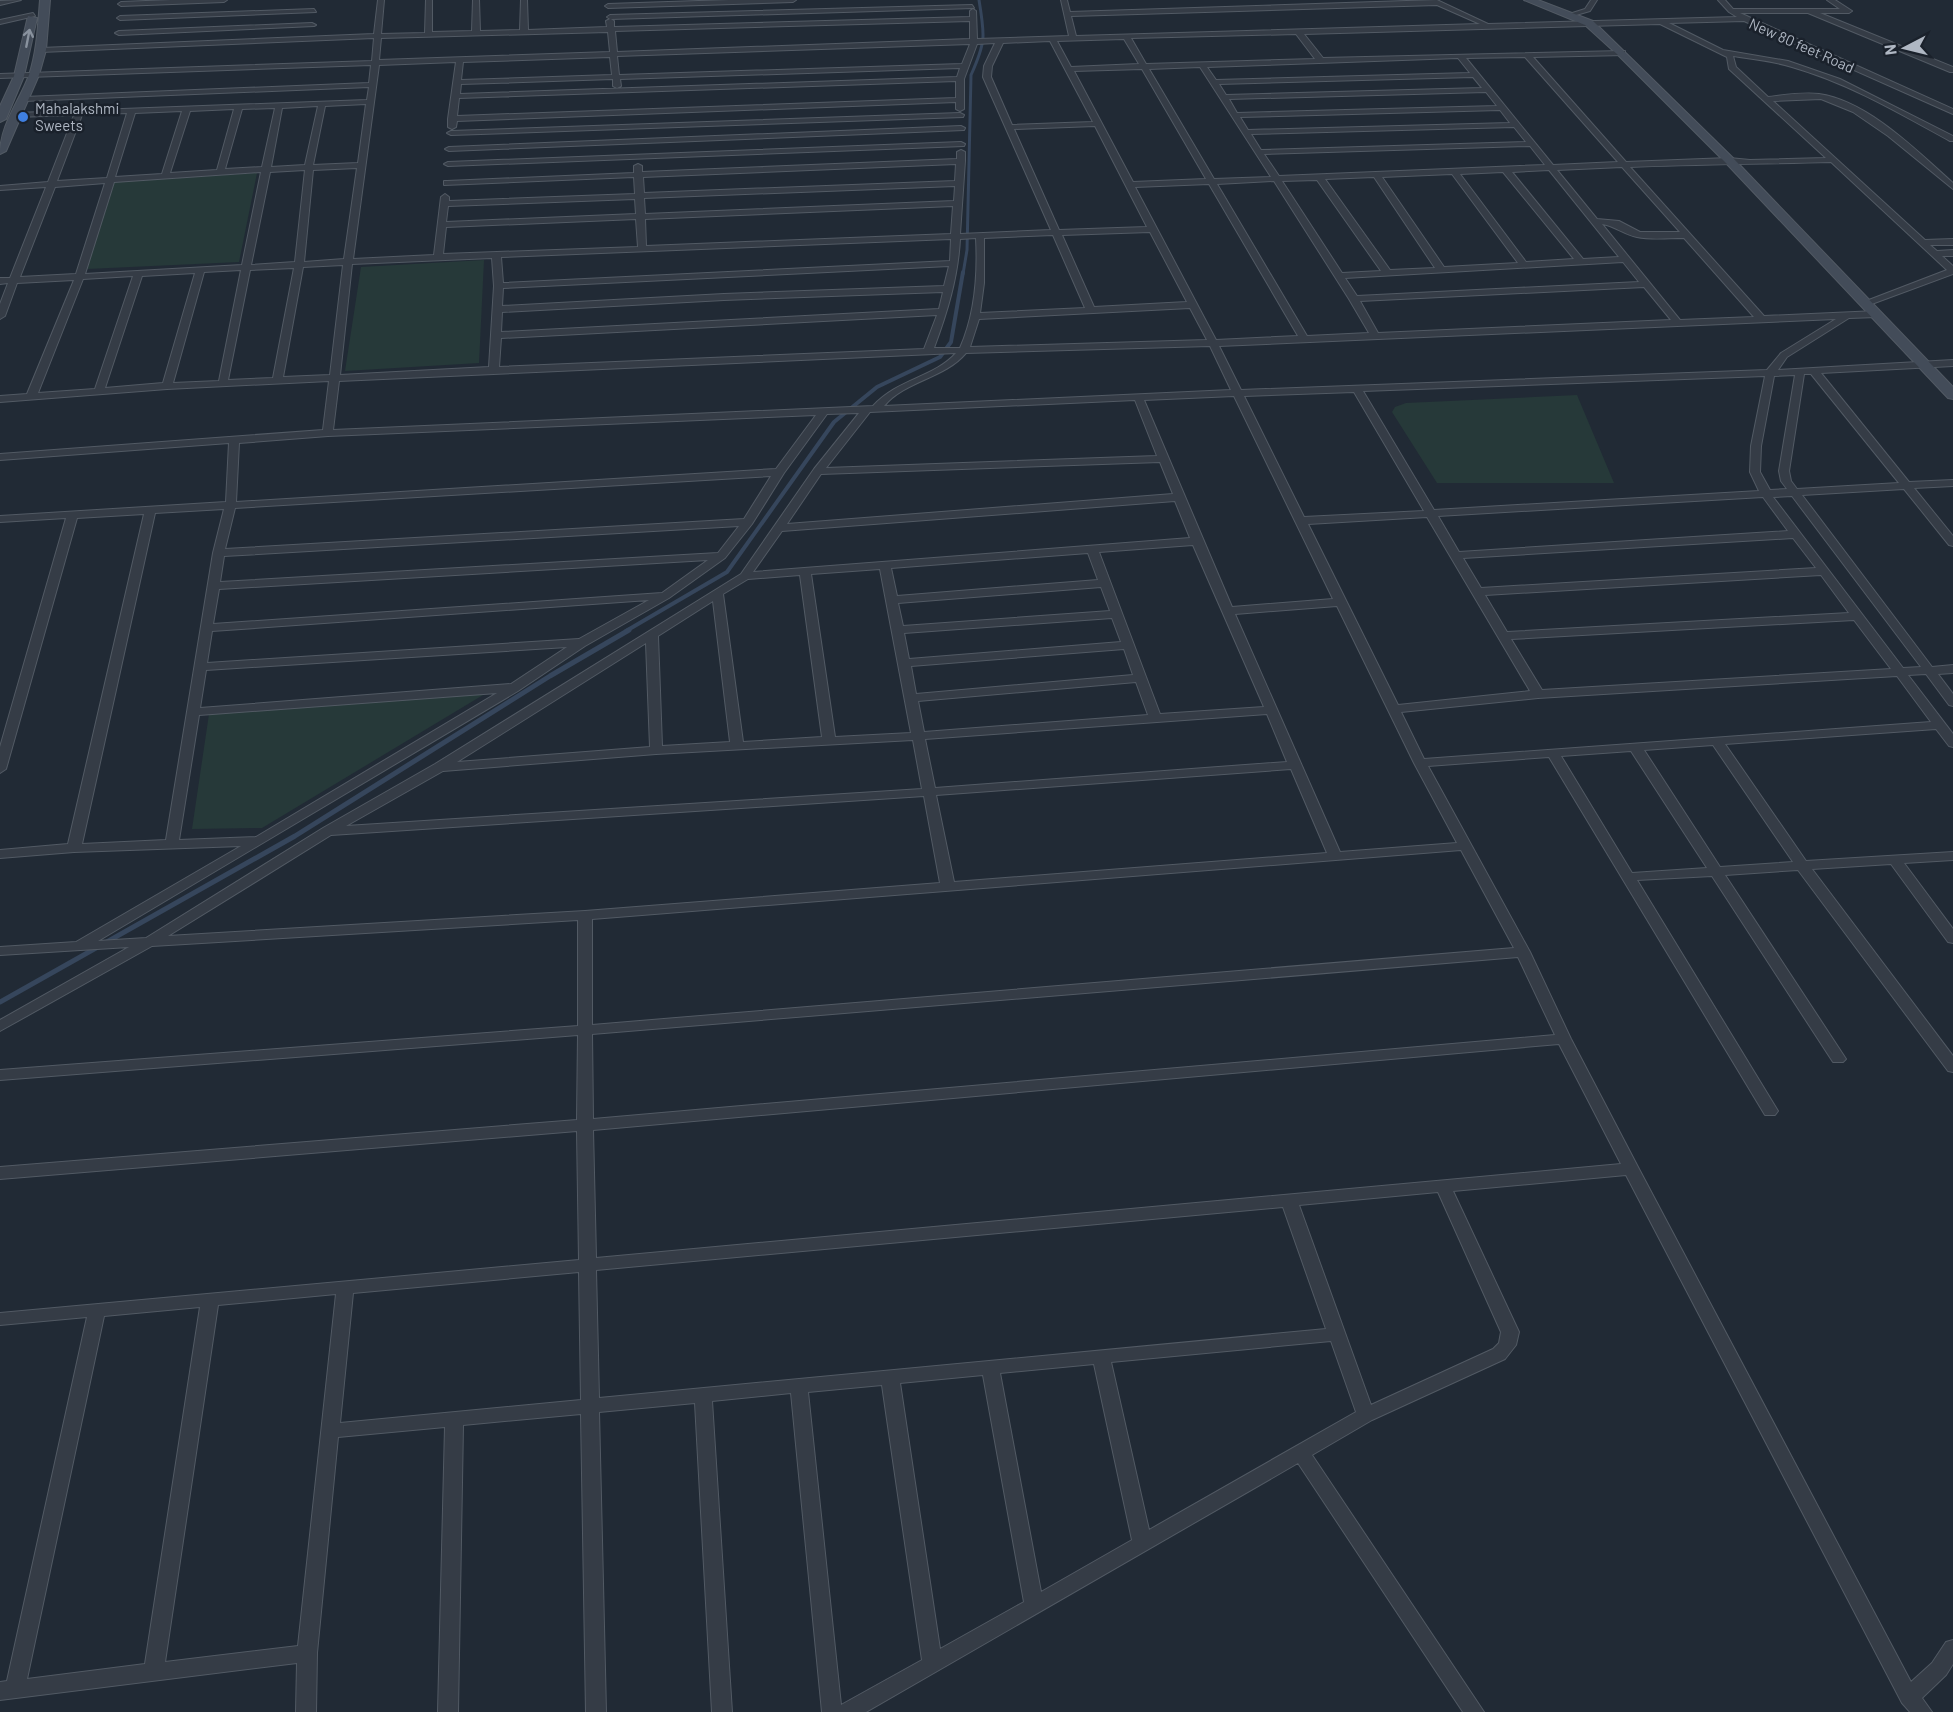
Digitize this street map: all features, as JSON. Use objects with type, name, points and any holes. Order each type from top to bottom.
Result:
[{"type":"street","points":[[0,3],[18,0]]},
{"type":"street","points":[[0,119],[18,78],[35,0]]},
{"type":"street","points":[[0,151],[34,75],[40,50],[45,0]]},
{"type":"street","points":[[118,47],[121,2],[224,0]]},
{"type":"street","points":[[311,39],[316,0]]},
{"type":"street","points":[[328,433],[348,262],[371,102],[381,0]]},
{"type":"street","points":[[428,35],[429,0]]},
{"type":"street","points":[[476,0],[476,33]]},
{"type":"street","points":[[524,0],[524,33]]},
{"type":"street","points":[[763,0],[767,25]]},
{"type":"street","points":[[617,91],[611,54],[608,3],[793,0]]},
{"type":"street","points":[[1073,38],[1064,0],[1075,0]]},
{"type":"street","points":[[1431,0],[1490,26]]},
{"type":"street","points":[[1529,0],[1588,23],[1622,53],[1729,160],[1953,395]]},
{"type":"street","points":[[1569,15],[1588,10],[1594,0]]},
{"type":"street","name":"New 80 feet Road","points":[[1721,0],[1731,11],[1745,15],[1953,112]]},
{"type":"street","points":[[0,86],[18,78],[34,75],[1126,36],[1659,21],[1849,11],[1830,0]]},
{"type":"street","points":[[610,17],[765,13],[971,3],[974,42],[960,79],[960,203],[954,263],[943,312],[928,351]]},
{"type":"street","points":[[1066,14],[1439,3]]},
{"type":"street","points":[[120,18],[315,11]]},
{"type":"street","points":[[1811,12],[1953,70]]},
{"type":"street","points":[[0,22],[33,15]]},
{"type":"street","points":[[1745,15],[1802,42],[1944,101]]},
{"type":"street","points":[[40,50],[476,33],[974,19]]},
{"type":"street","points":[[1659,21],[1722,51],[1732,59],[1732,67],[1953,271],[1866,303]]},
{"type":"street","points":[[119,33],[312,25]]},
{"type":"street","points":[[1298,31],[1320,60]]},
{"type":"street","points":[[1126,36],[1304,339]]},
{"type":"street","points":[[1053,39],[1100,124],[1151,229],[1213,343],[1420,763],[1523,952],[1564,1039],[1631,1169],[1916,1705],[1953,1648]]},
{"type":"street","points":[[1000,41],[988,66],[987,77],[1090,311]]},
{"type":"street","points":[[1722,51],[1795,65],[1815,72],[1854,88],[1953,139]]},
{"type":"street","points":[[1069,69],[1622,53]]},
{"type":"street","points":[[1527,55],[1761,319]]},
{"type":"street","points":[[1460,56],[1677,322]]},
{"type":"street","points":[[438,257],[447,183],[448,149],[460,60]]},
{"type":"street","points":[[1202,64],[1354,299],[1375,336]]},
{"type":"street","points":[[458,82],[963,66]]},
{"type":"street","points":[[1214,82],[1476,75]]},
{"type":"street","points":[[0,76],[18,78]]},
{"type":"street","points":[[456,96],[960,79]]},
{"type":"street","points":[[24,99],[373,85]]},
{"type":"street","points":[[1224,98],[1488,90]]},
{"type":"street","points":[[1766,99],[1820,97],[1840,103],[1889,134],[1953,187]]},
{"type":"street","points":[[452,119],[959,99]]},
{"type":"street","points":[[1930,103],[1953,101]]},
{"type":"street","points":[[16,115],[371,102]]},
{"type":"street","points":[[278,380],[299,264],[309,167],[322,104]]},
{"type":"street","points":[[223,383],[279,105]]},
{"type":"street","points":[[220,172],[239,107]]},
{"type":"street","points":[[1236,115],[1502,108]]},
{"type":"street","points":[[165,176],[187,109]]},
{"type":"street","points":[[31,397],[79,278],[132,111]]},
{"type":"street","points":[[0,316],[79,113]]},
{"type":"street","points":[[451,133],[960,115]]},
{"type":"street","points":[[1010,127],[1100,124]]},
{"type":"street","points":[[1246,132],[1516,125]]},
{"type":"street","points":[[448,149],[961,128]]},
{"type":"street","points":[[448,164],[961,144]]},
{"type":"street","points":[[1259,152],[1532,144]]},
{"type":"street","points":[[638,156],[642,248]]},
{"type":"street","points":[[1129,185],[1275,177],[1729,160],[1750,162],[1833,160]]},
{"type":"street","points":[[447,183],[961,161]]},
{"type":"street","points":[[0,188],[220,172],[361,165]]},
{"type":"street","points":[[1506,170],[1580,261]]},
{"type":"street","points":[[1455,171],[1524,265]]},
{"type":"street","points":[[1376,174],[1441,270]]},
{"type":"street","points":[[1319,176],[1387,273]]},
{"type":"street","points":[[445,204],[959,183]]},
{"type":"street","points":[[442,225],[960,203]]},
{"type":"street","points":[[1595,221],[1616,223],[1629,232],[1639,235],[1686,236]]},
{"type":"street","points":[[0,281],[200,272],[248,267],[438,257],[1151,229]]},
{"type":"street","points":[[0,1026],[149,942],[328,831],[440,767],[745,576],[818,471],[871,410],[890,393],[946,365],[961,350],[974,316],[982,258],[980,236]]},
{"type":"street","points":[[1922,243],[1953,242]]},
{"type":"street","points":[[1935,254],[1953,253]]},
{"type":"street","points":[[494,370],[500,286],[496,255]]},
{"type":"street","points":[[1339,276],[1625,259]]},
{"type":"street","points":[[500,286],[954,263]]},
{"type":"street","points":[[167,386],[200,272]]},
{"type":"street","points":[[99,392],[138,274]]},
{"type":"street","points":[[1354,299],[1645,284]]},
{"type":"street","points":[[498,309],[724,297],[948,289]]},
{"type":"street","points":[[974,316],[1192,305]]},
{"type":"street","points":[[497,335],[943,312]]},
{"type":"street","points":[[0,399],[167,386],[335,377],[928,351],[1213,343],[1877,315]]},
{"type":"street","points":[[1848,316],[1784,355],[1770,373],[1756,446],[1755,472],[1766,494],[1953,743]]},
{"type":"street","points":[[0,457],[328,433],[1237,393],[1770,373],[1953,363]]},
{"type":"street","points":[[1813,370],[1953,543]]},
{"type":"street","points":[[1800,371],[1784,471],[1786,481],[1953,702]]},
{"type":"street","points":[[1357,389],[1538,694]]},
{"type":"street","points":[[1138,399],[1197,541],[1335,856]]},
{"type":"street","points":[[78,946],[259,841],[514,688],[581,643],[665,596],[721,556],[748,522],[779,472],[824,411]]},
{"type":"street","points":[[172,844],[209,627],[219,553],[231,504],[234,439]]},
{"type":"street","points":[[818,471],[1164,459]]},
{"type":"street","points":[[0,519],[779,472]]},
{"type":"street","points":[[1299,521],[1953,483]]},
{"type":"street","points":[[778,528],[1179,497]]},
{"type":"street","points":[[74,848],[150,509]]},
{"type":"street","points":[[0,770],[72,515]]},
{"type":"street","points":[[219,553],[748,522]]},
{"type":"street","points":[[1457,555],[1797,534]]},
{"type":"street","points":[[745,576],[1197,541]]},
{"type":"street","points":[[1092,549],[1156,719]]},
{"type":"street","points":[[214,585],[721,556]]},
{"type":"street","points":[[885,566],[948,888]]},
{"type":"street","points":[[806,571],[829,741]]},
{"type":"street","points":[[1479,592],[1824,571]]},
{"type":"street","points":[[892,600],[1105,583]]},
{"type":"street","points":[[718,595],[737,747]]},
{"type":"street","points":[[209,627],[665,596]]},
{"type":"street","points":[[1228,611],[1339,602]]},
{"type":"street","points":[[898,630],[1117,614]]},
{"type":"street","points":[[1504,636],[1856,616]]},
{"type":"street","points":[[652,634],[656,750]]},
{"type":"street","points":[[201,667],[581,643]]},
{"type":"street","points":[[904,663],[1128,645]]},
{"type":"street","points":[[1395,709],[1538,694],[1953,669]]},
{"type":"street","points":[[911,698],[1141,678]]},
{"type":"street","points":[[195,711],[514,688]]},
{"type":"street","points":[[440,767],[656,750],[919,736],[1272,710]]},
{"type":"street","points":[[1420,763],[1939,725]]},
{"type":"street","points":[[1717,742],[1803,867],[1953,1066],[1953,1074]]},
{"type":"street","points":[[1635,747],[1838,1059]]},
{"type":"street","points":[[1553,754],[1770,1111]]},
{"type":"street","points":[[328,831],[928,792],[1296,765]]},
{"type":"street","points":[[0,854],[74,848],[259,841]]},
{"type":"street","points":[[0,951],[585,915],[1464,846]]},
{"type":"street","points":[[1627,878],[1953,856]]},
{"type":"street","points":[[1894,859],[1953,939]]},
{"type":"street","points":[[585,915],[585,1125],[596,1712]]},
{"type":"street","points":[[0,1075],[585,1030],[1523,952]]},
{"type":"street","points":[[0,1173],[585,1125],[1564,1039]]},
{"type":"street","points":[[0,1319],[1631,1169]]},
{"type":"street","points":[[848,1712],[1366,1415],[1499,1354],[1507,1345],[1510,1332],[1443,1186]]},
{"type":"street","points":[[1289,1200],[1366,1415]]},
{"type":"street","points":[[306,1712],[307,1653],[345,1287]]},
{"type":"street","points":[[154,1672],[210,1300]]},
{"type":"street","points":[[97,1310],[7,1690],[307,1653]]},
{"type":"street","points":[[331,1431],[1337,1334]]},
{"type":"street","points":[[1101,1357],[1142,1543]]},
{"type":"street","points":[[990,1367],[1034,1605]]},
{"type":"street","points":[[891,1377],[932,1664]]},
{"type":"street","points":[[799,1386],[832,1712]]},
{"type":"street","points":[[703,1395],[722,1712]]},
{"type":"street","points":[[448,1712],[454,1419]]},
{"type":"street","points":[[1300,1452],[1474,1712]]},
{"type":"shaded area","points":[[257,173],[239,262],[87,269],[113,182]]},
{"type":"shaded area","points":[[484,260],[479,363],[345,371],[361,267]]},
{"type":"shaded area","points":[[1577,395],[1614,483],[1437,483],[1392,412],[1395,407],[1406,403]]},
{"type":"shaded area","points":[[488,692],[262,828],[192,829],[209,714]]},
{"type":"waterway","points":[[963,274],[967,250],[971,75],[983,39],[979,0]]},
{"type":"waterway","points":[[626,631],[727,572],[834,422],[877,387],[940,357],[951,342],[963,272]]},
{"type":"waterway","points":[[0,1002],[295,836],[550,676],[629,630]]},
{"type":"place","name":"Mahalakshmi Sweets","points":[[23,117]]}]
